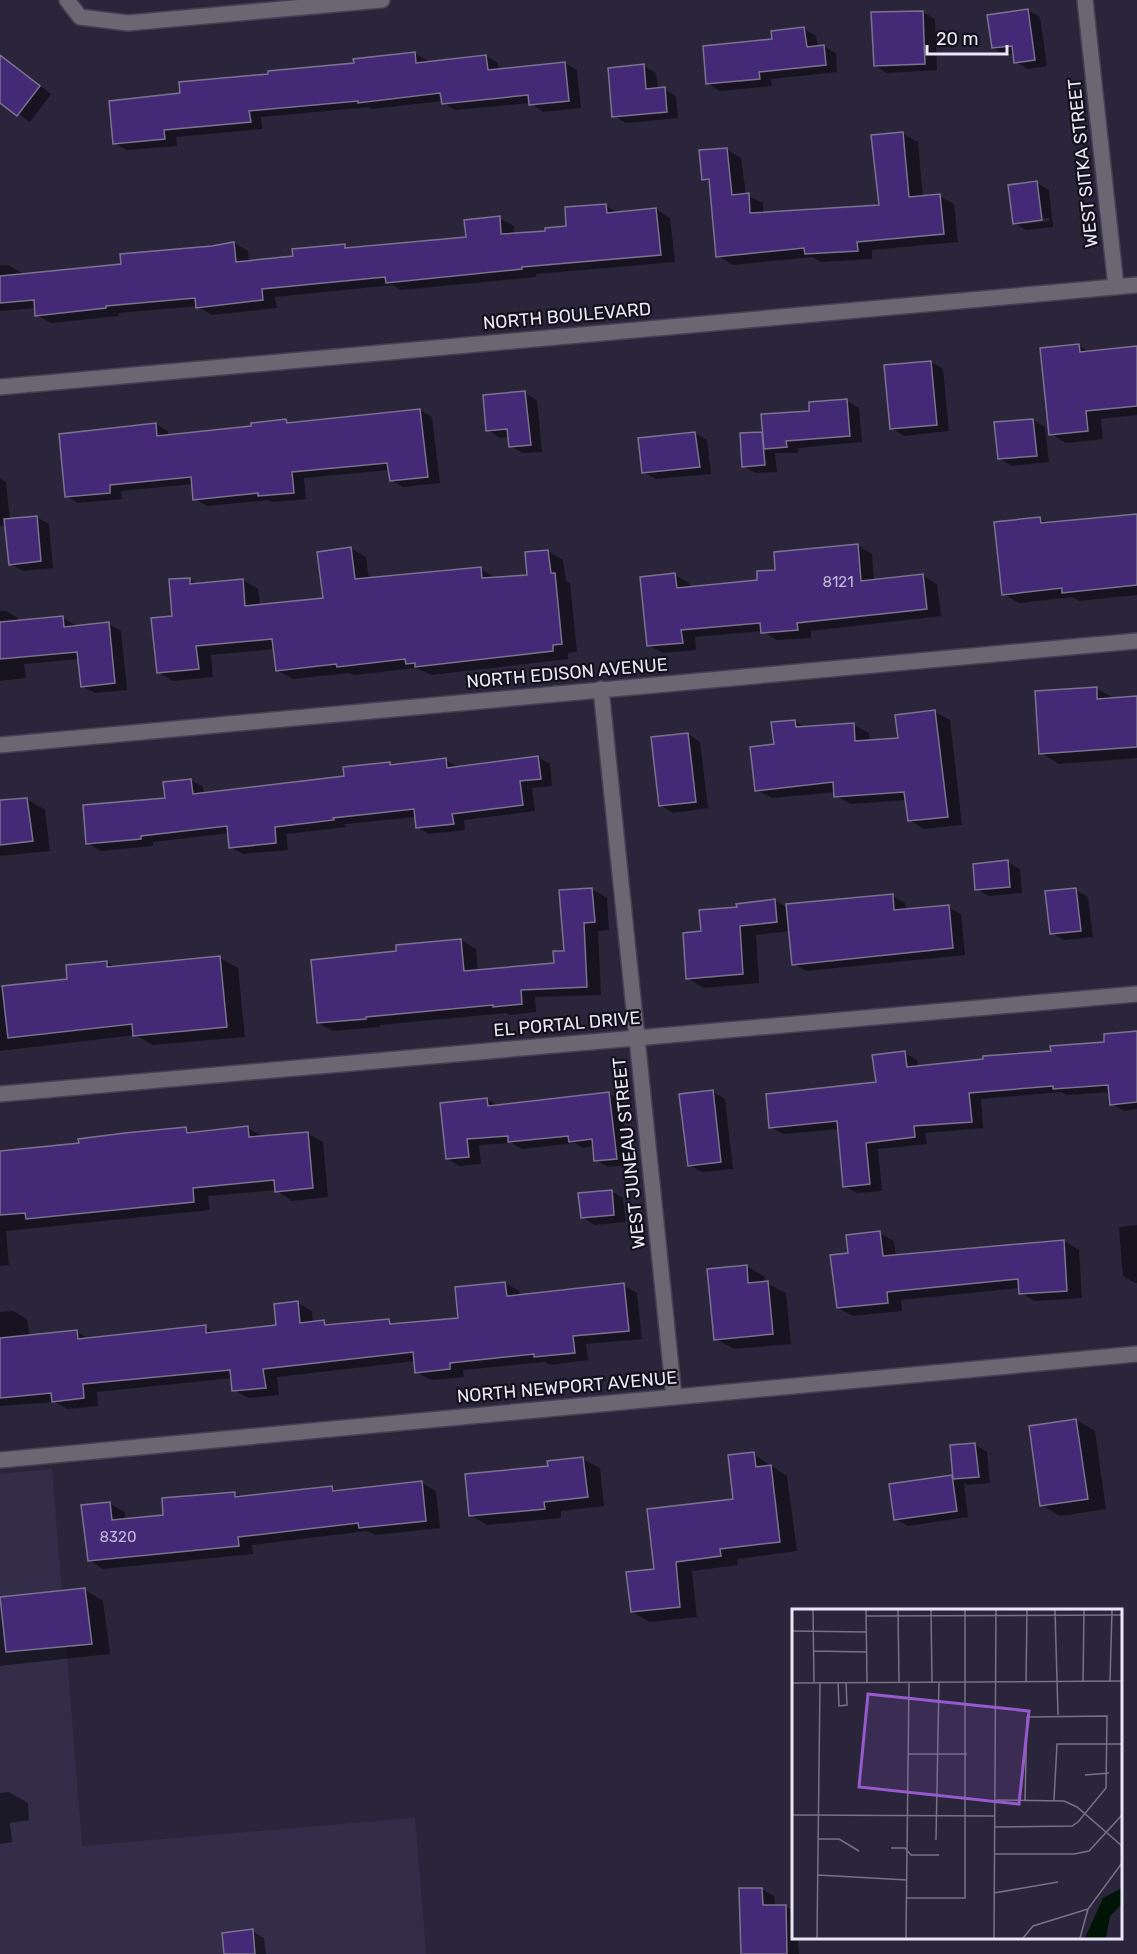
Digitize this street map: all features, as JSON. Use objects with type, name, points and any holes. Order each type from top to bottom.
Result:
[{"type":"street","points":[[67,0],[80,17],[128,23],[382,0]]},
{"type":"street","name":"WEST SITKA STREET","points":[[1085,0],[1116,287]]},
{"type":"street","name":"NORTH BOULEVARD","points":[[0,387],[1137,285]]},
{"type":"street","name":"NORTH EDISON AVENUE","points":[[0,745],[1137,641]]},
{"type":"street","name":"WEST JUNEAU STREET","points":[[601,690],[674,1397]]},
{"type":"street","name":"EL PORTAL DRIVE","points":[[0,1094],[1137,994]]},
{"type":"street","name":"NORTH NEWPORT AVENUE","points":[[0,1460],[1137,1354]]},
{"type":"shaded area","points":[[52,1469],[82,1846],[415,1818],[426,1954],[0,1954],[0,1474]]},
{"type":"building","points":[[1028,9],[1035,60],[1014,63],[1012,46],[992,48],[987,15]]},
{"type":"building","points":[[923,11],[925,64],[874,66],[871,12]]},
{"type":"building","points":[[804,27],[807,47],[824,45],[826,65],[759,72],[760,79],[706,84],[703,46],[772,39],[771,31]]},
{"type":"building","points":[[415,52],[416,63],[486,55],[488,70],[565,62],[569,101],[529,105],[528,95],[442,104],[440,93],[358,103],[358,101],[249,111],[251,122],[164,130],[165,139],[113,144],[109,101],[180,93],[179,82],[268,74],[268,71],[354,63],[353,59]]},
{"type":"building","points":[[0,55],[40,86],[17,116],[0,103]]},
{"type":"building","points":[[644,64],[646,89],[665,87],[667,112],[612,117],[608,68]]},
{"type":"building","points":[[903,132],[909,197],[940,194],[944,234],[857,242],[858,251],[805,254],[804,248],[716,257],[709,179],[702,180],[699,150],[727,148],[732,195],[749,193],[750,213],[879,205],[871,135]]},
{"type":"building","points":[[1037,181],[1042,220],[1013,224],[1008,185]]},
{"type":"building","points":[[606,204],[607,213],[656,208],[661,255],[522,267],[522,269],[386,283],[385,277],[262,289],[263,300],[196,308],[195,298],[106,306],[106,308],[35,316],[34,300],[0,303],[0,276],[121,264],[120,254],[234,242],[236,262],[293,256],[292,249],[345,244],[345,248],[466,237],[464,220],[500,216],[501,234],[545,231],[545,228],[566,226],[565,207]]},
{"type":"building","points":[[1079,344],[1080,352],[1137,346],[1137,406],[1086,411],[1088,431],[1049,435],[1040,348]]},
{"type":"building","points":[[931,361],[937,425],[890,429],[884,365]]},
{"type":"building","points":[[525,391],[531,445],[509,447],[507,429],[486,431],[483,395]]},
{"type":"building","points":[[847,399],[850,436],[786,441],[787,447],[764,449],[761,414],[809,411],[809,402]]},
{"type":"building","points":[[420,409],[428,477],[390,481],[387,463],[292,472],[294,493],[258,496],[258,493],[193,500],[191,477],[110,485],[110,493],[65,497],[59,434],[156,423],[157,436],[251,426],[251,423],[286,419],[287,423]]},
{"type":"building","points":[[1033,419],[1037,456],[998,459],[994,422]]},
{"type":"building","points":[[695,432],[700,467],[642,473],[638,438]]},
{"type":"building","points":[[762,432],[765,465],[742,467],[740,433]]},
{"type":"building","points":[[1137,514],[1137,585],[1062,593],[1062,588],[1002,595],[994,522],[1040,517],[1041,523]]},
{"type":"building","points":[[37,516],[41,561],[9,565],[4,519]]},
{"type":"building","points":[[858,544],[861,581],[923,574],[927,609],[797,623],[798,630],[761,633],[760,623],[681,630],[683,643],[647,646],[640,577],[675,573],[677,588],[757,580],[757,571],[775,570],[774,552]]},
{"type":"building","points":[[351,547],[355,579],[481,567],[482,578],[527,575],[525,552],[548,550],[551,573],[555,573],[562,644],[553,645],[553,651],[415,667],[415,663],[406,664],[405,659],[276,671],[272,639],[196,646],[199,669],[157,673],[151,618],[172,616],[169,579],[190,578],[190,584],[243,579],[245,606],[323,598],[317,552]]},
{"type":"building","points":[[63,616],[64,627],[109,622],[115,683],[81,687],[77,652],[0,659],[0,622]]},
{"type":"building","points":[[1097,687],[1097,699],[1137,696],[1137,747],[1039,754],[1035,691]]},
{"type":"building","points":[[935,710],[948,817],[908,821],[904,792],[834,797],[833,782],[755,791],[750,747],[774,744],[771,722],[795,720],[796,727],[854,723],[855,741],[898,738],[895,715]]},
{"type":"building","points":[[688,733],[696,802],[659,806],[651,737]]},
{"type":"building","points":[[538,756],[541,779],[520,781],[523,805],[452,814],[454,824],[416,828],[414,809],[275,827],[276,843],[229,848],[227,826],[141,836],[141,839],[86,844],[83,805],[165,798],[163,782],[191,779],[193,794],[344,776],[343,767],[390,762],[390,765],[446,758],[447,768]]},
{"type":"building","points":[[27,798],[33,841],[0,845],[0,800]]},
{"type":"building","points":[[1008,860],[1010,887],[975,890],[973,864]]},
{"type":"building","points":[[592,888],[595,922],[584,923],[587,987],[521,990],[522,1004],[317,1023],[311,960],[396,951],[396,945],[461,939],[464,971],[554,963],[553,951],[564,951],[559,890]]},
{"type":"building","points":[[1076,888],[1081,931],[1050,934],[1045,891]]},
{"type":"building","points":[[893,894],[894,910],[949,905],[953,948],[792,965],[786,904]]},
{"type":"building","points":[[775,899],[777,922],[740,926],[743,974],[686,979],[683,933],[701,931],[699,910],[737,907],[736,904]]},
{"type":"building","points":[[220,956],[227,1027],[133,1036],[132,1024],[8,1038],[2,986],[67,979],[66,965],[107,961],[107,967]]},
{"type":"building","points":[[1137,1031],[1137,1102],[1110,1105],[1108,1085],[1053,1089],[1053,1086],[969,1093],[972,1122],[914,1126],[915,1137],[866,1143],[870,1184],[843,1187],[837,1121],[769,1128],[766,1094],[876,1082],[872,1055],[905,1051],[907,1067],[983,1059],[983,1056],[1051,1051],[1050,1046],[1104,1042],[1104,1034]]},
{"type":"building","points":[[713,1090],[721,1162],[688,1166],[679,1094]]},
{"type":"building","points":[[609,1092],[617,1159],[594,1161],[592,1139],[569,1142],[568,1136],[508,1142],[508,1136],[467,1139],[469,1157],[446,1159],[440,1103],[487,1098],[488,1106]]},
{"type":"building","points":[[248,1126],[249,1137],[308,1132],[313,1188],[275,1192],[274,1180],[193,1188],[194,1202],[26,1219],[25,1213],[0,1215],[0,1151],[79,1143],[78,1139],[125,1133],[186,1127],[187,1133]]},
{"type":"building","points":[[612,1190],[614,1215],[581,1218],[578,1193]]},
{"type":"building","points":[[880,1231],[883,1256],[1064,1240],[1067,1291],[1019,1294],[1018,1279],[887,1292],[888,1303],[837,1308],[830,1255],[848,1253],[846,1235]]},
{"type":"building","points":[[747,1265],[748,1283],[768,1281],[773,1334],[714,1340],[707,1269]]},
{"type":"building","points":[[505,1282],[507,1296],[624,1283],[629,1331],[573,1336],[575,1353],[534,1357],[534,1354],[450,1363],[450,1369],[415,1373],[413,1352],[263,1369],[266,1388],[232,1391],[230,1370],[83,1384],[84,1398],[52,1402],[51,1393],[0,1398],[0,1338],[77,1330],[78,1339],[206,1325],[206,1333],[276,1325],[274,1304],[298,1301],[300,1323],[324,1320],[325,1325],[389,1319],[390,1324],[458,1318],[455,1287]]},
{"type":"building","points":[[1076,1419],[1088,1499],[1040,1506],[1029,1426]]},
{"type":"building","points":[[975,1443],[979,1477],[953,1479],[950,1445]]},
{"type":"building","points":[[754,1452],[756,1467],[771,1465],[780,1542],[720,1549],[721,1556],[676,1562],[680,1607],[631,1612],[626,1572],[654,1569],[647,1509],[733,1499],[728,1455]]},
{"type":"building","points":[[583,1457],[588,1497],[544,1502],[545,1509],[469,1516],[465,1474],[548,1466],[547,1461]]},
{"type":"building","points":[[952,1475],[957,1511],[894,1520],[889,1484]]},
{"type":"building","points":[[422,1481],[426,1521],[359,1528],[358,1523],[238,1537],[239,1546],[88,1561],[81,1505],[110,1502],[112,1520],[163,1515],[162,1498],[235,1492],[235,1497],[332,1486],[333,1491]]},
{"type":"building","points":[[85,1588],[92,1644],[6,1652],[0,1597]]},
{"type":"building","points":[[739,1888],[762,1888],[763,1905],[786,1905],[787,1954],[741,1954]]},
{"type":"building","points":[[253,1929],[255,1954],[224,1954],[222,1933]]}]
